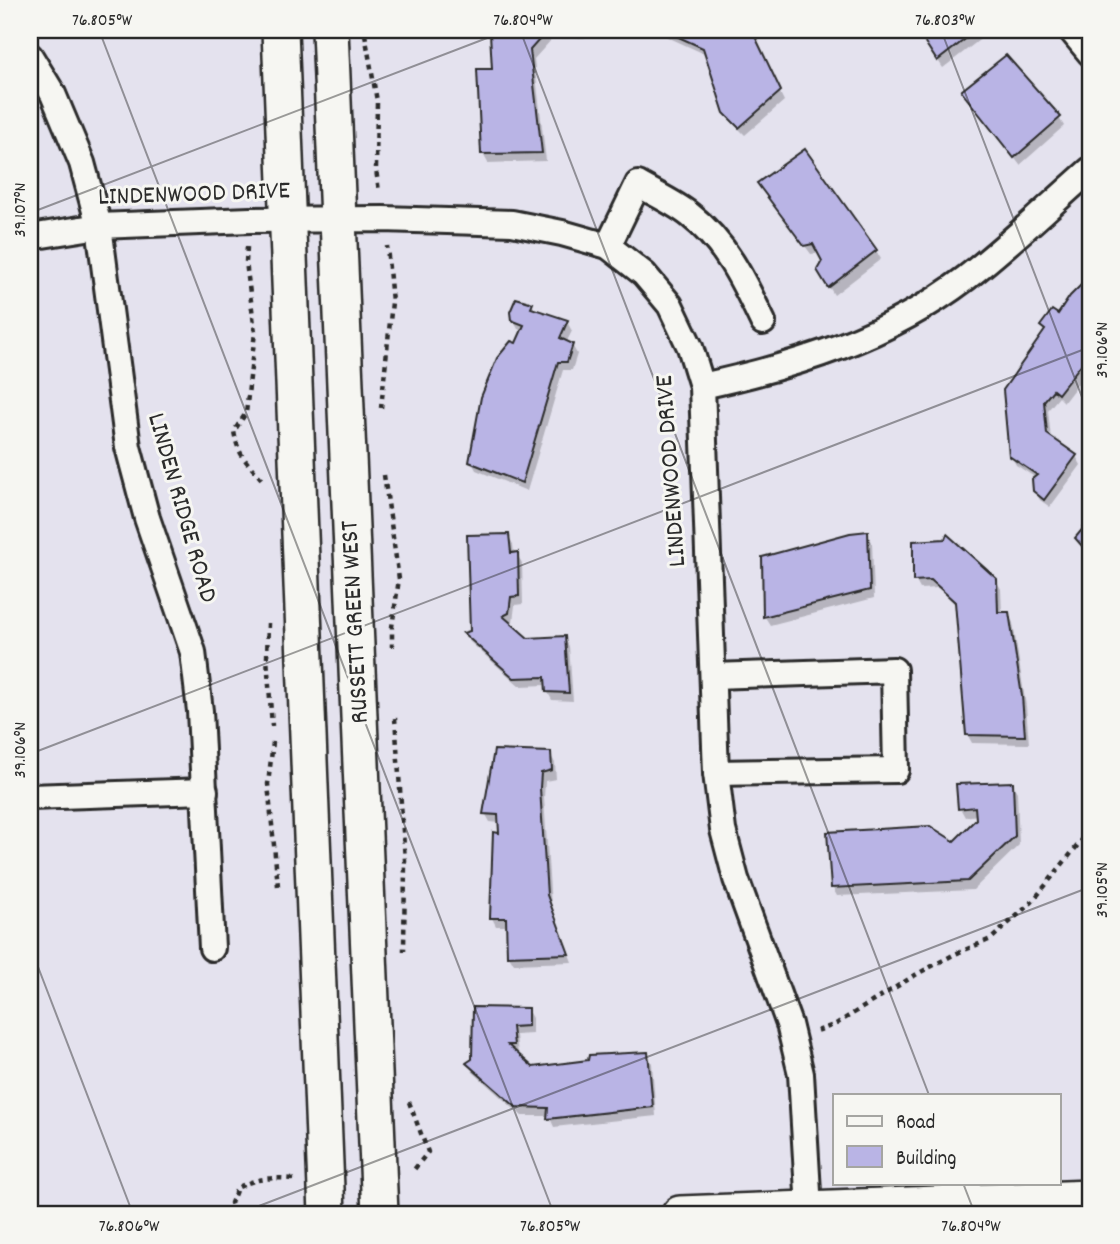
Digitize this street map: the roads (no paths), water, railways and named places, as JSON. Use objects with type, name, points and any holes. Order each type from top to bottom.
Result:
[{"type":"street","name":"RUSSETT GREEN WEST","points":[[280,30],[327,1214]]},
{"type":"street","name":"RUSSETT GREEN WEST","points":[[330,30],[380,1214]]},
{"type":"street","points":[[1071,30],[1090,53]]},
{"type":"street","name":"LINDEN RIDGE ROAD","points":[[30,55],[53,93],[82,163],[99,226],[128,447],[147,518],[193,652],[200,711],[212,948]]},
{"type":"street","points":[[702,386],[810,359],[892,325],[965,279],[1090,170]]},
{"type":"street","points":[[608,246],[638,184],[690,214],[723,248],[742,277],[763,322]]},
{"type":"street","name":"LINDENWOOD DRIVE","points":[[30,237],[99,226],[250,220],[383,219],[512,223],[608,246],[644,274],[670,305],[690,347],[702,386],[716,773],[723,830],[736,879],[789,1024],[801,1074],[809,1209]]},
{"type":"street","points":[[713,676],[894,670],[896,769],[716,773]]},
{"type":"street","points":[[30,797],[205,791]]},
{"type":"street","points":[[680,1214],[1090,1198]]}]
